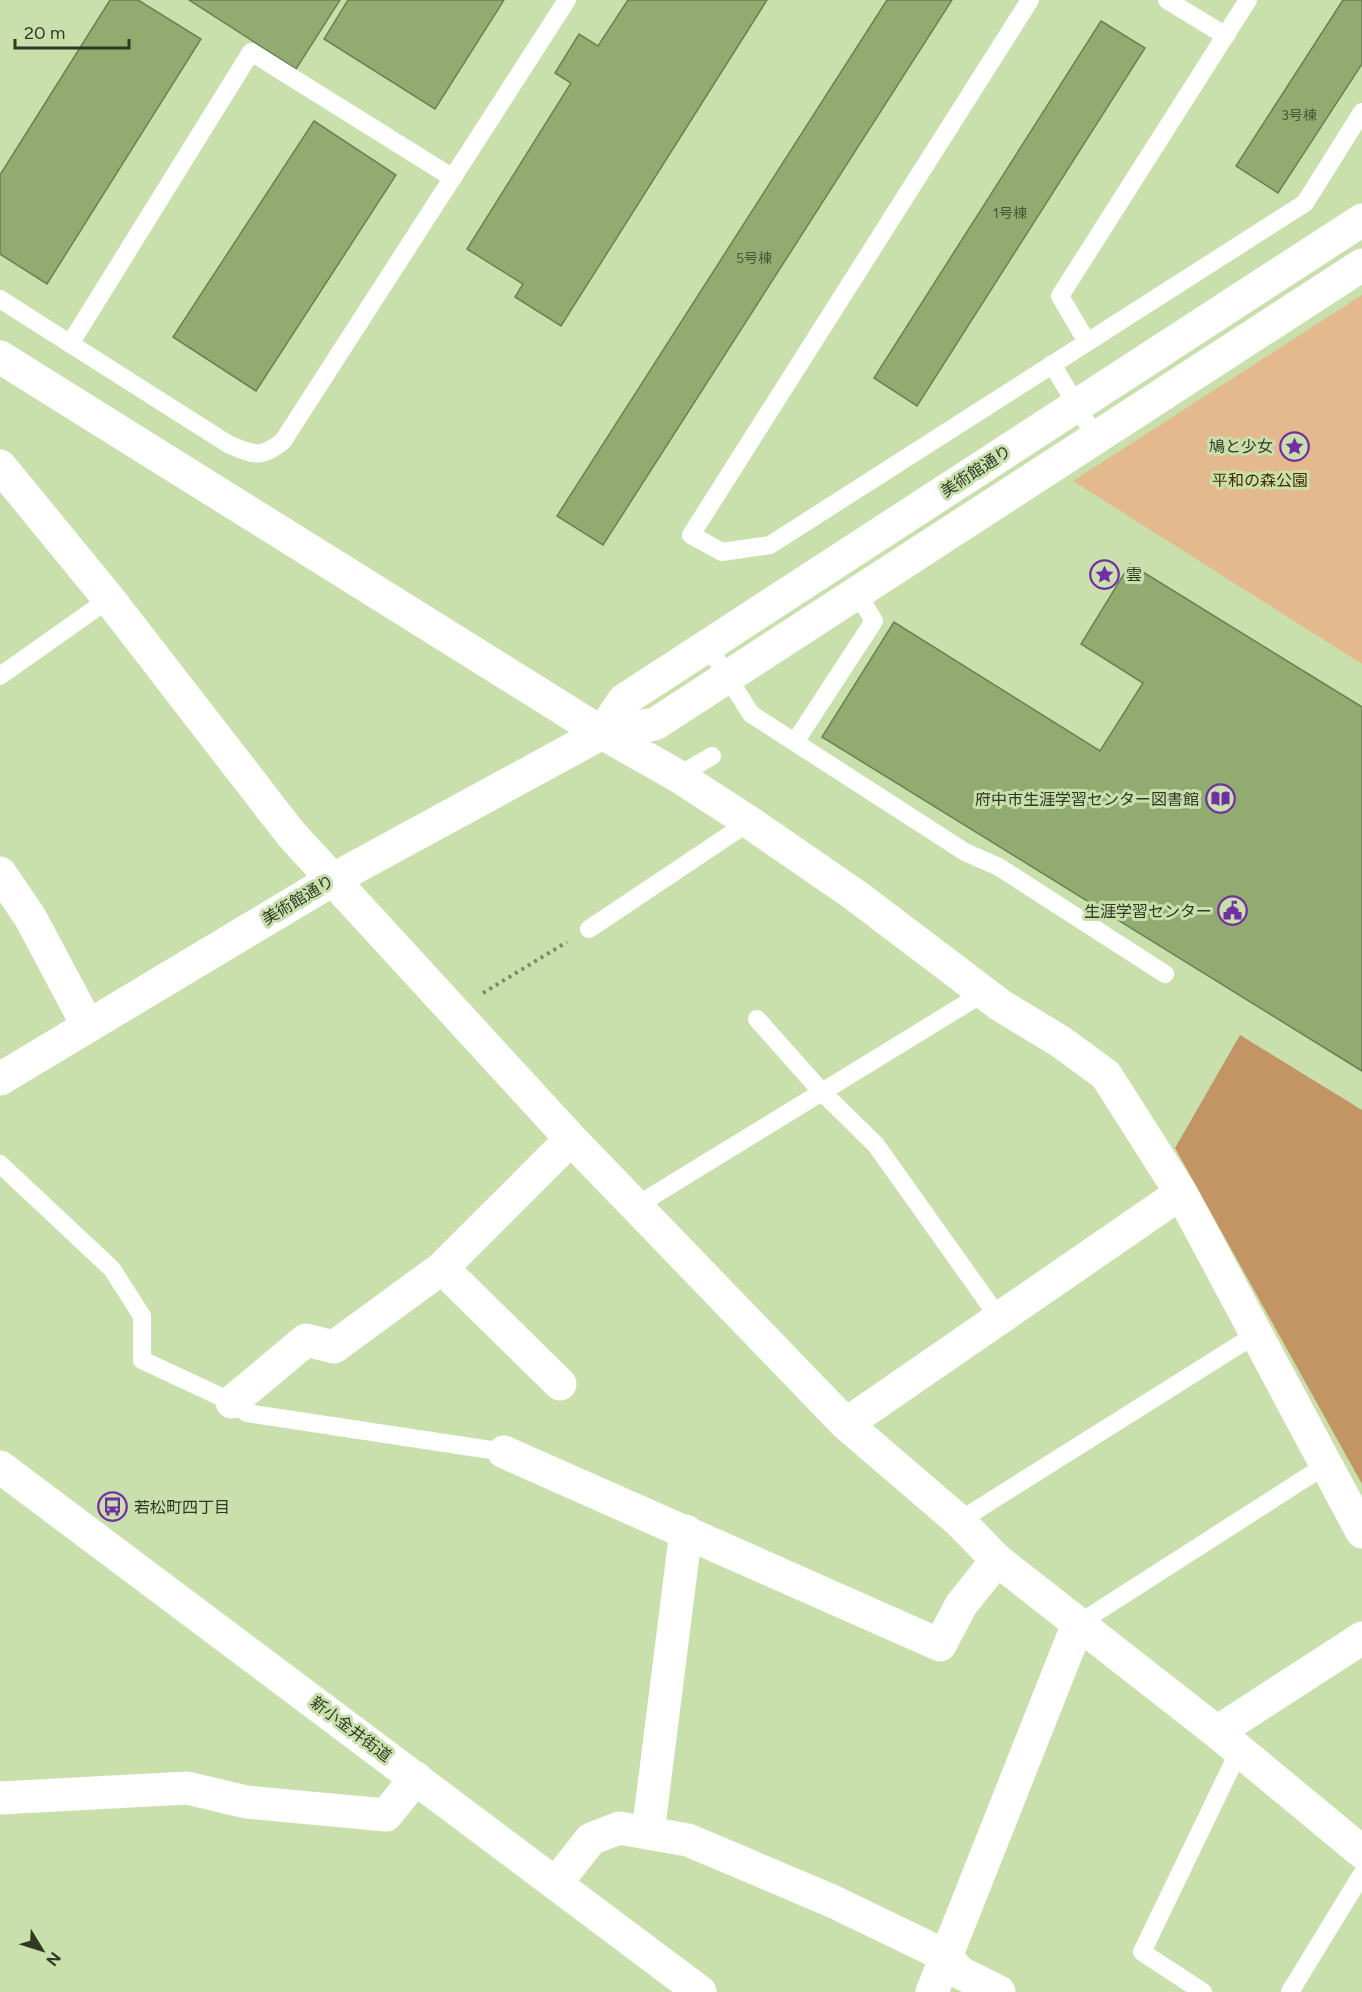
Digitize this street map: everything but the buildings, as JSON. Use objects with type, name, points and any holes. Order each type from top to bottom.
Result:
[{"type":"street","name":"美術館通り","points":[[602,733],[624,700],[1362,220]]},
{"type":"street","name":"美術館通り","points":[[0,1079],[333,879],[602,733],[655,724],[1362,265]]},
{"type":"street","points":[[1217,314],[1236,346]]},
{"type":"street","points":[[0,357],[602,733],[678,776],[749,822],[855,895],[985,992],[1106,1075],[1181,1193],[1362,1532]]},
{"type":"street","points":[[0,466],[109,599],[291,834],[571,1139],[846,1424],[959,1521],[997,1560],[1228,1741],[1362,1852]]},
{"type":"street","points":[[0,873],[30,917],[88,1026]]},
{"type":"street","points":[[232,1402],[306,1340],[334,1347],[442,1268],[571,1139]]},
{"type":"street","points":[[846,1424],[1181,1193]]},
{"type":"street","points":[[442,1268],[560,1384]]},
{"type":"street","points":[[504,1452],[940,1645],[961,1605],[997,1560]]},
{"type":"street","name":"新小金井街道","points":[[0,1467],[700,1992]]},
{"type":"street","points":[[648,1833],[686,1531]]},
{"type":"street","points":[[932,1992],[1078,1624]]},
{"type":"street","points":[[1228,1741],[1362,1638]]},
{"type":"street","points":[[0,1798],[187,1788],[246,1802],[386,1815],[416,1778]]},
{"type":"street","points":[[556,1883],[591,1839],[619,1828],[688,1840],[832,1901],[946,1956],[959,1972],[999,1992]]},
{"type":"lane","points":[[0,299],[228,444],[252,454],[269,452],[283,441],[567,0]]},
{"type":"lane","points":[[1030,0],[691,536],[722,552],[770,545],[1305,203],[1360,121]]},
{"type":"lane","points":[[1167,0],[1226,36]]},
{"type":"lane","points":[[1087,342],[1060,296],[1248,0]]},
{"type":"lane","points":[[70,344],[251,52],[453,178]]},
{"type":"lane","points":[[1052,364],[1096,438]]},
{"type":"lane","points":[[795,742],[874,621],[857,593]]},
{"type":"lane","points":[[0,676],[109,599]]},
{"type":"lane","points":[[708,646],[751,714],[965,852],[999,867],[1166,974]]},
{"type":"lane","points":[[678,776],[712,756]]},
{"type":"lane","points":[[589,929],[749,822]]},
{"type":"lane","points":[[636,1206],[820,1091],[985,992]]},
{"type":"lane","points":[[758,1019],[820,1091],[876,1145],[999,1318]]},
{"type":"lane","points":[[0,1164],[112,1269],[142,1316],[142,1360],[232,1402],[247,1413],[504,1452]]},
{"type":"lane","points":[[959,1521],[1258,1334]]},
{"type":"lane","points":[[1078,1624],[1326,1465]]},
{"type":"lane","points":[[1203,1992],[1143,1952],[1228,1741]]},
{"type":"lane","points":[[1290,1992],[1362,1875]]},
{"type":"path","points":[[454,1010],[589,929]]},
{"type":"green space","name":"平和の森公園","points":[[1362,295],[1362,664],[1073,481]]},
{"type":"shaded area","points":[[1240,1035],[1362,1110],[1362,1484],[1175,1148]]},
{"type":"place","name":"鳩と少女","points":[[1294,446]]},
{"type":"place","name":"雲","points":[[1105,574]]},
{"type":"place","name":"府中市生涯学習センター図書館","points":[[1220,799]]},
{"type":"place","name":"生涯学習センター","points":[[1233,911]]},
{"type":"place","name":"若松町四丁目","points":[[113,1507]]}]
